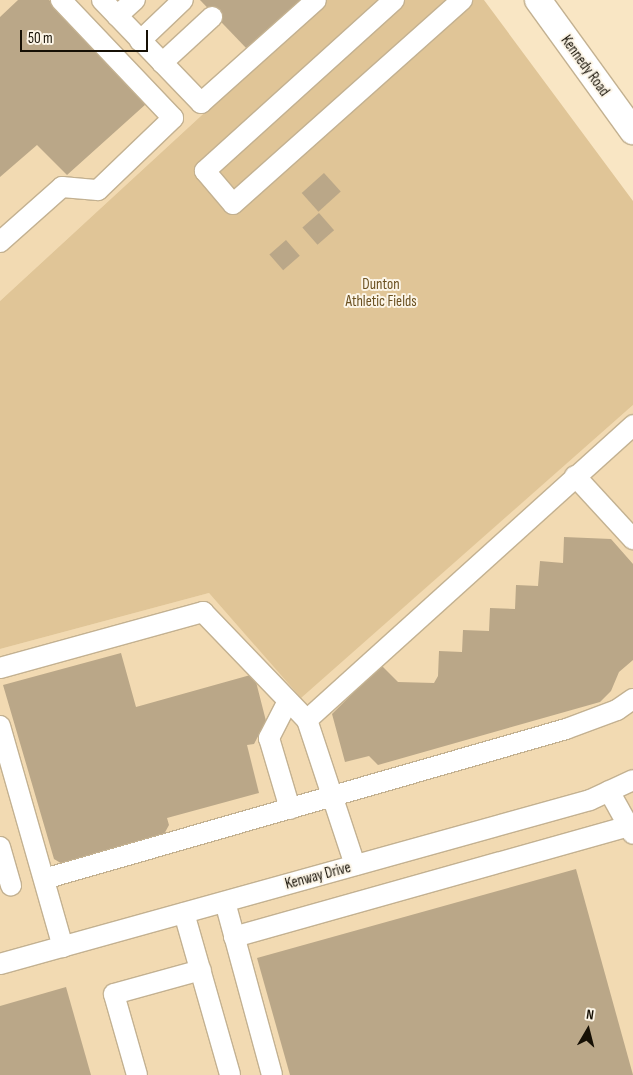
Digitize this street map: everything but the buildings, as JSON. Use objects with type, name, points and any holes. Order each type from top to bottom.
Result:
[{"type":"main road","name":"Kennedy Road","points":[[538,0],[633,132]]},
{"type":"street","points":[[0,242],[62,187],[98,190],[173,118],[61,0]]},
{"type":"street","points":[[102,0],[201,103],[316,0]]},
{"type":"street","points":[[117,16],[135,0]]},
{"type":"street","points":[[140,41],[183,0]]},
{"type":"street","points":[[394,0],[205,171],[233,204],[440,6],[462,0]]},
{"type":"street","points":[[162,63],[212,18]]},
{"type":"street","points":[[307,720],[633,425]]},
{"type":"street","points":[[576,476],[633,539]]},
{"type":"street","points":[[0,668],[203,612],[307,720],[334,797],[355,866]]},
{"type":"street","points":[[44,879],[566,729],[616,710],[633,699]]},
{"type":"street","points":[[288,701],[269,738],[290,809]]},
{"type":"street","points":[[0,726],[63,947]]},
{"type":"street","name":"Kenway Drive","points":[[0,964],[590,800],[633,780]]},
{"type":"street","points":[[234,937],[631,830],[609,791]]},
{"type":"street","points":[[0,847],[11,885]]},
{"type":"street","points":[[225,902],[272,1075]]},
{"type":"street","points":[[184,913],[230,1075]]},
{"type":"street","points":[[137,1075],[114,994],[201,970]]},
{"type":"shaded area","points":[[0,0],[327,0],[0,301]]},
{"type":"shaded area","points":[[633,405],[633,1075],[0,1075],[0,649],[209,593],[301,697]]},
{"type":"green space","name":"Dunton Athletic Fields","points":[[327,0],[484,0],[633,201],[633,405],[301,698],[209,593],[0,649],[0,301]]}]
